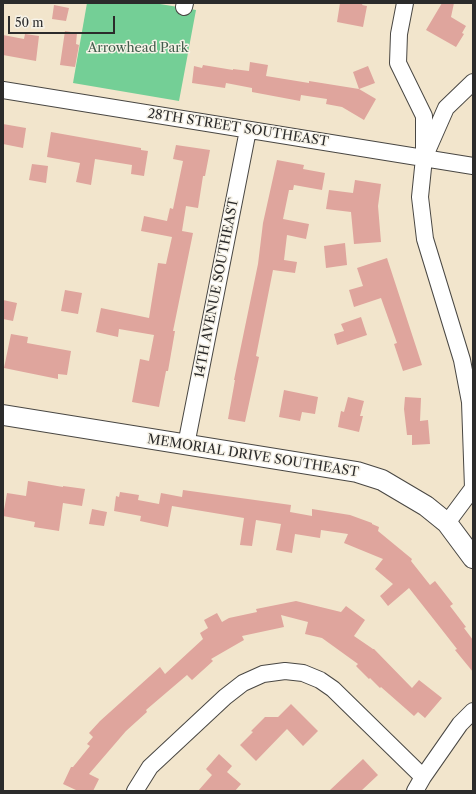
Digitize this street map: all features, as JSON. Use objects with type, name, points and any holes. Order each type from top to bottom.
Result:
[{"type":"street","points":[[405,3],[399,34],[398,64],[424,116],[424,158],[420,196],[425,239],[462,360],[470,402],[473,488],[447,523]]},
{"type":"street","points":[[424,158],[446,108],[473,82]]},
{"type":"street","name":"28TH STREET SOUTHEAST","points":[[3,90],[473,166]]},
{"type":"street","name":"14TH AVENUE SOUTHEAST","points":[[186,445],[248,130]]},
{"type":"street","name":"MEMORIAL DRIVE SOUTHEAST","points":[[3,415],[357,472],[382,480],[426,506],[447,523],[473,558]]},
{"type":"street","points":[[135,791],[150,767],[225,697],[243,683],[263,674],[285,671],[303,673],[320,680],[333,689],[423,777]]},
{"type":"street","points":[[415,791],[460,724],[473,711]]},
{"type":"green space","name":"Arrowhead Park","points":[[87,3],[154,3],[196,10],[179,101],[73,83]]},
{"type":"building","points":[[340,3],[363,3],[362,5],[367,6],[363,27],[337,22]]},
{"type":"building","points":[[442,3],[454,3],[451,17],[466,26],[462,33],[464,34],[456,47],[426,30]]},
{"type":"building","points":[[54,5],[69,8],[66,21],[52,19]]},
{"type":"building","points":[[65,31],[77,33],[76,44],[79,45],[75,67],[60,65]]},
{"type":"building","points":[[25,34],[39,36],[36,61],[3,55],[3,35],[24,39]]},
{"type":"building","points":[[250,62],[268,65],[266,76],[359,89],[376,99],[364,120],[342,107],[326,104],[327,99],[301,95],[300,101],[252,92],[252,88],[226,83],[225,88],[192,83],[194,66],[202,68],[203,65],[249,71]]},
{"type":"building","points":[[368,66],[375,83],[359,89],[353,72]]},
{"type":"building","points":[[3,124],[26,128],[23,148],[3,144]]},
{"type":"building","points":[[51,132],[141,148],[141,150],[148,151],[144,176],[131,174],[132,165],[95,159],[91,185],[76,182],[80,163],[47,157]]},
{"type":"building","points":[[176,145],[210,150],[205,176],[203,176],[198,208],[186,206],[182,231],[193,233],[173,331],[175,331],[168,371],[166,371],[159,407],[132,402],[140,359],[149,361],[154,335],[119,329],[118,337],[96,332],[101,308],[149,318],[158,263],[166,264],[172,237],[141,231],[144,216],[167,221],[170,208],[173,209],[183,161],[173,159]]},
{"type":"building","points":[[277,160],[304,165],[303,169],[325,173],[322,190],[294,185],[293,190],[289,190],[283,219],[309,224],[306,239],[287,235],[284,260],[297,262],[295,273],[273,270],[256,356],[259,357],[245,422],[228,419],[234,380],[258,264],[263,223]]},
{"type":"building","points":[[32,164],[48,166],[46,183],[29,180]]},
{"type":"building","points":[[355,180],[381,184],[378,206],[381,242],[354,244],[351,212],[326,209],[329,190],[353,193]]},
{"type":"building","points":[[345,243],[347,265],[326,268],[324,246]]},
{"type":"building","points":[[387,258],[422,365],[403,371],[394,344],[397,343],[381,298],[354,307],[349,290],[363,286],[357,268]]},
{"type":"building","points":[[65,290],[82,293],[78,314],[61,311]]},
{"type":"building","points":[[3,300],[17,303],[13,321],[3,319]]},
{"type":"building","points":[[361,317],[367,335],[337,345],[334,334],[344,331],[341,324]]},
{"type":"building","points":[[11,334],[28,337],[27,343],[71,351],[67,375],[58,374],[58,379],[4,368]]},
{"type":"building","points":[[284,390],[318,397],[315,414],[302,412],[300,421],[279,417]]},
{"type":"building","points":[[348,397],[364,401],[360,416],[363,416],[359,432],[338,427],[341,411],[344,412]]},
{"type":"building","points":[[405,397],[421,398],[420,421],[428,420],[430,444],[412,445],[412,435],[407,435],[404,409]]},
{"type":"building","points":[[28,481],[85,489],[82,506],[63,503],[59,531],[34,527],[35,522],[3,516],[7,493],[26,496]]},
{"type":"building","points":[[183,490],[291,505],[290,512],[312,516],[312,509],[350,515],[379,527],[378,531],[412,559],[411,561],[430,585],[435,581],[453,604],[450,606],[466,627],[464,628],[473,640],[473,672],[455,650],[457,649],[409,588],[388,606],[380,596],[393,584],[375,569],[383,559],[344,543],[348,534],[321,530],[320,538],[295,534],[292,553],[276,550],[281,524],[256,520],[252,546],[240,545],[244,518],[172,506],[168,527],[140,521],[141,516],[114,511],[116,496],[119,497],[120,492],[139,495],[138,500],[159,504],[161,493],[182,497]]},
{"type":"building","points":[[92,509],[107,512],[104,526],[89,524]]},
{"type":"building","points":[[296,601],[341,612],[346,606],[365,620],[354,636],[374,649],[412,688],[419,680],[442,698],[425,718],[418,712],[414,716],[381,687],[380,688],[370,678],[369,679],[356,666],[358,664],[322,638],[305,634],[308,622],[281,615],[284,627],[242,636],[244,640],[211,659],[213,661],[192,680],[187,675],[146,710],[147,712],[126,731],[89,774],[99,779],[93,791],[78,791],[63,784],[71,767],[73,767],[90,746],[87,744],[93,737],[89,733],[100,721],[160,667],[165,674],[203,639],[200,633],[208,628],[204,620],[217,613],[222,622],[229,618],[257,612],[256,609]]},
{"type":"building","points":[[291,704],[318,731],[303,746],[287,729],[256,761],[240,745],[265,717],[278,717]]},
{"type":"building","points":[[219,754],[232,766],[227,772],[241,784],[235,791],[198,791],[212,775],[206,769]]},
{"type":"building","points":[[363,759],[378,775],[361,791],[329,791]]}]
